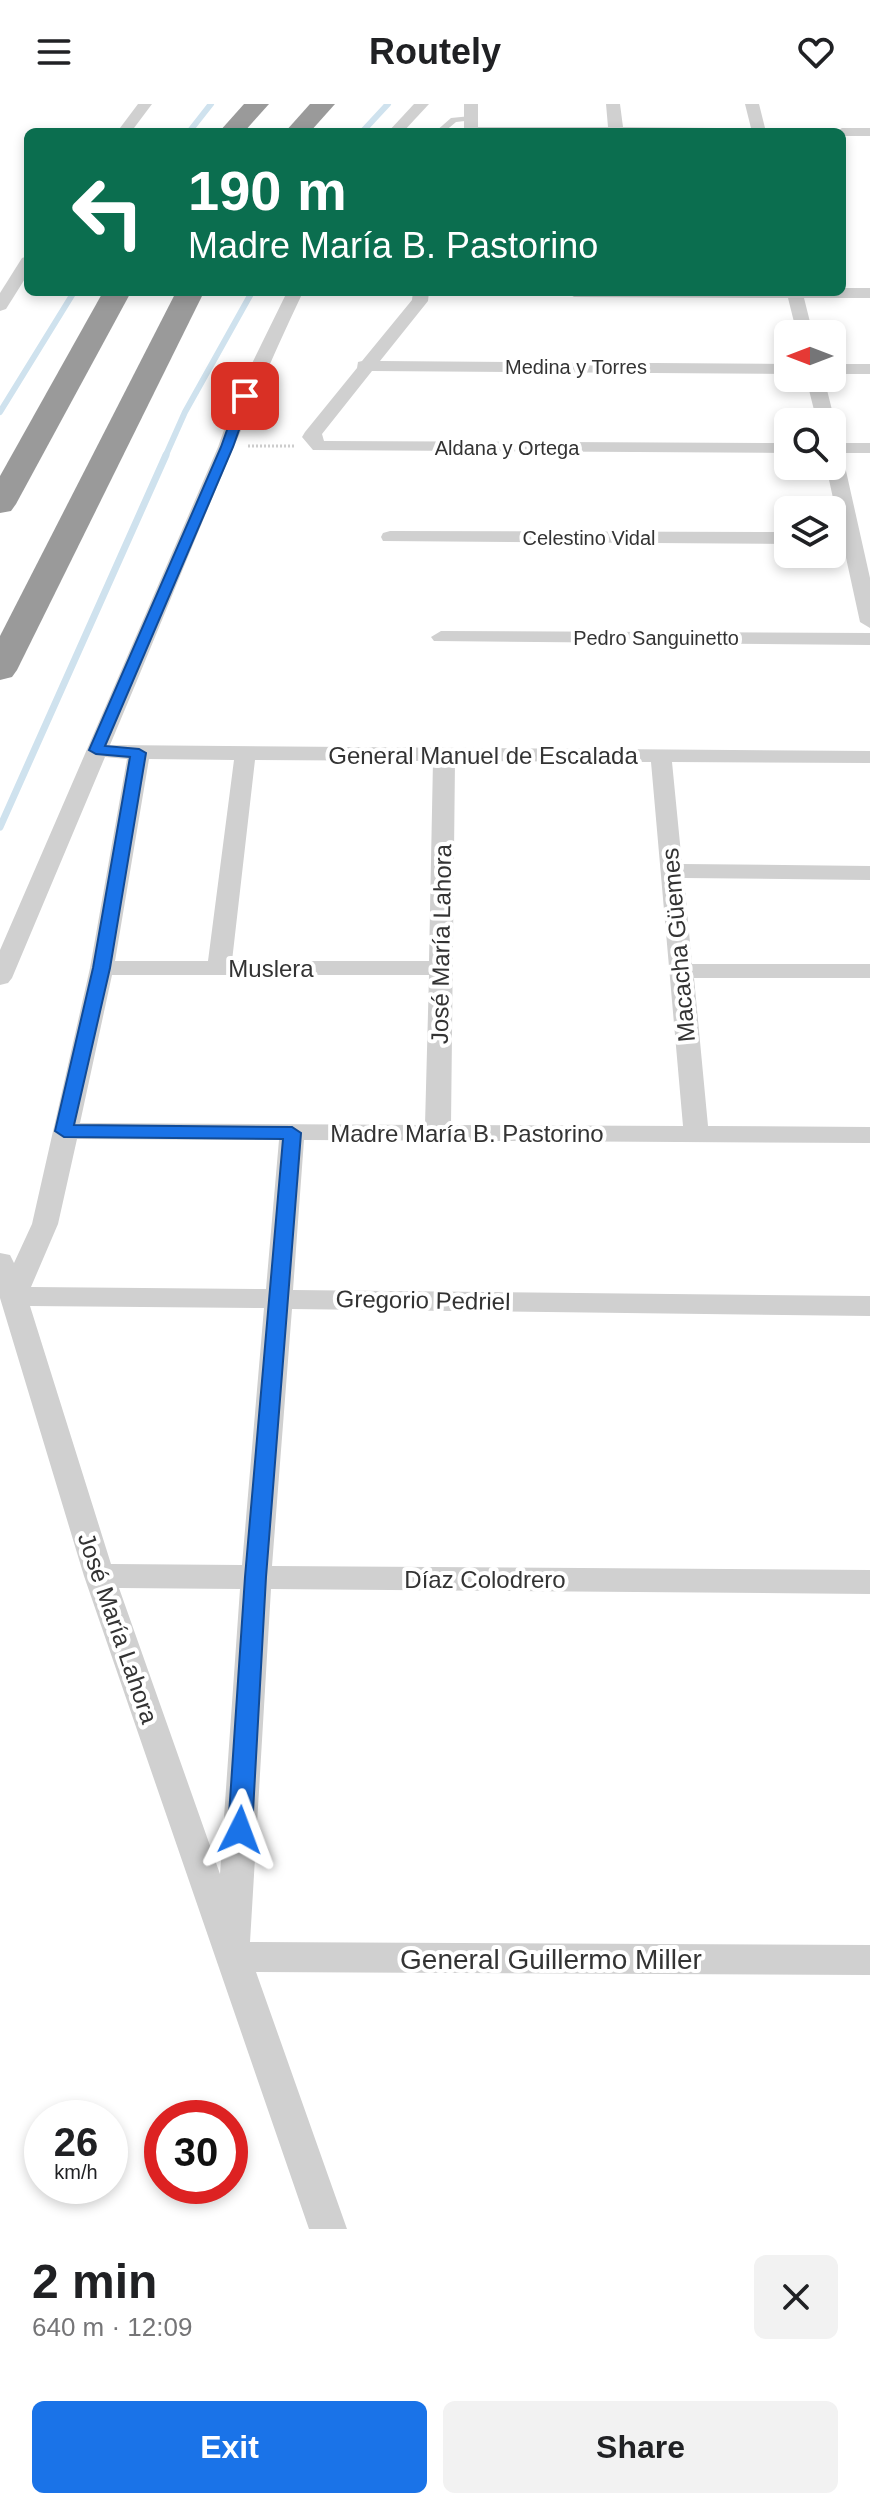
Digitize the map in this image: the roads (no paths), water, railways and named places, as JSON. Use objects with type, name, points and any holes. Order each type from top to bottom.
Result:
[{"type":"highway","points":[[235,128],[257,104]]},
{"type":"highway","points":[[301,128],[323,104]]},
{"type":"highway","points":[[0,504],[115,296]]},
{"type":"highway","points":[[0,670],[188,296]]},
{"type":"street","points":[[127,128],[145,104]]},
{"type":"street","points":[[399,128],[422,104]]},
{"type":"street","points":[[613,104],[616,128]]},
{"type":"street","points":[[752,104],[758,128]]},
{"type":"street","points":[[471,121],[563,128]]},
{"type":"street","points":[[846,132],[870,132]]},
{"type":"street","points":[[3,297],[24,267]]},
{"type":"street","points":[[846,293],[870,293]]},
{"type":"street","points":[[0,978],[227,447],[245,396],[293,296]]},
{"type":"street","points":[[364,366],[420,301],[421,296]]},
{"type":"street","points":[[796,296],[802,320]]},
{"type":"street","name":"Medina y Torres","points":[[364,366],[774,369]]},
{"type":"street","name":"Aldana y Ortega","points":[[364,366],[311,437],[319,446],[774,448]]},
{"type":"street","points":[[846,369],[870,369]]},
{"type":"street","points":[[846,449],[870,448]]},
{"type":"street","points":[[839,480],[870,622]]},
{"type":"street","name":"Celestino Vidal","points":[[390,537],[774,538]]},
{"type":"street","name":"Pedro Sanguinetto","points":[[441,637],[870,639]]},
{"type":"street","name":"General Manuel de Escalada","points":[[96,750],[245,754],[870,757]]},
{"type":"street","points":[[13,1296],[45,1224],[102,968],[139,753]]},
{"type":"street","points":[[219,968],[245,754]]},
{"type":"street","name":"José María Lahora","points":[[438,1134],[444,755]]},
{"type":"street","name":"Macacha Güemes","points":[[661,757],[696,1133]]},
{"type":"street","points":[[672,871],[870,873]]},
{"type":"street","name":"Muslera","points":[[102,968],[441,968]]},
{"type":"street","points":[[680,971],[870,971]]},
{"type":"street","name":"Madre María B. Pastorino","points":[[64,1131],[870,1135]]},
{"type":"street","name":"José María Lahora","points":[[232,1957],[256,1577],[292,1133]]},
{"type":"street","points":[[0,1262],[13,1296]]},
{"type":"street","name":"José María Lahora","points":[[13,1296],[99,1576],[328,2229]]},
{"type":"street","name":"Gregorio Pedriel","points":[[13,1296],[870,1306]]},
{"type":"street","name":"Díaz Colodrero","points":[[99,1576],[870,1582]]},
{"type":"street","name":"General Guillermo Miller","points":[[232,1957],[870,1960]]},
{"type":"lane","points":[[444,128],[454,120],[471,121]]},
{"type":"waterway","points":[[192,128],[211,104]]},
{"type":"waterway","points":[[366,128],[388,104]]},
{"type":"waterway","points":[[0,412],[72,296]]},
{"type":"waterway","points":[[165,457],[185,412],[250,296]]},
{"type":"waterway","points":[[0,827],[166,455]]}]
